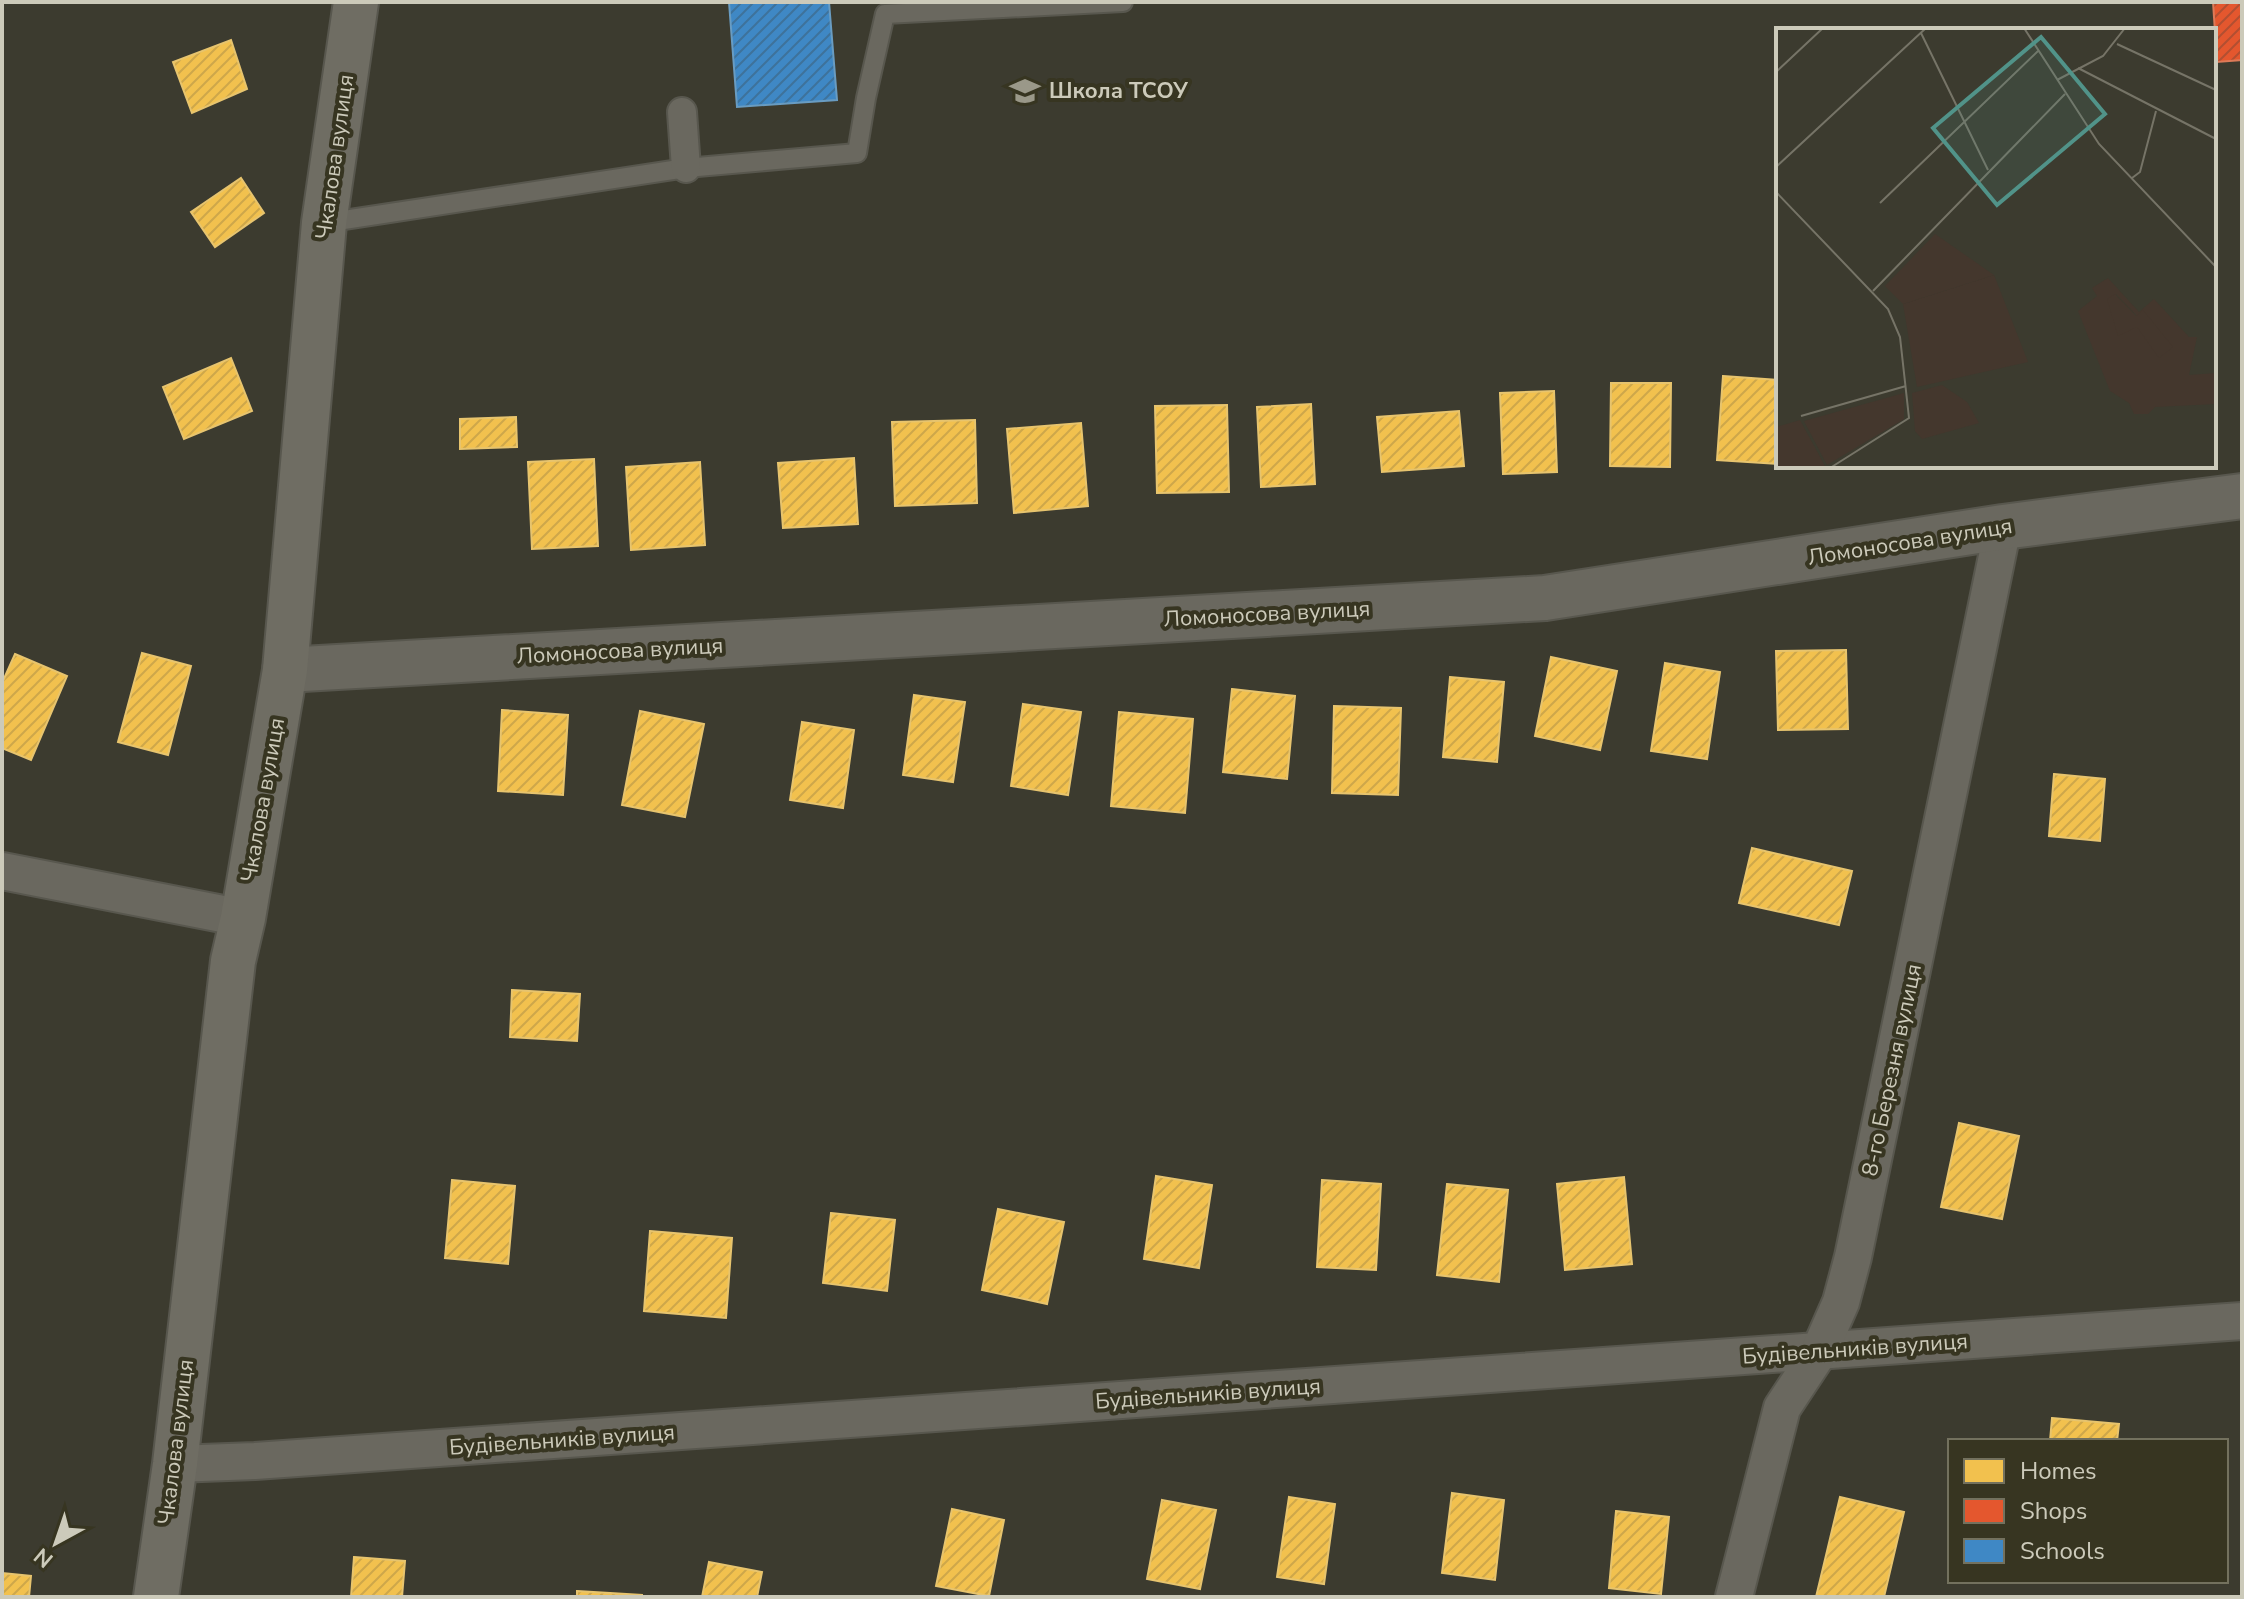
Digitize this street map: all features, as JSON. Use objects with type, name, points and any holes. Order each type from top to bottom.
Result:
[{"type":"main road","name":"Чкалова вулиця","points":[[156,1597],[175,1464],[233,961],[285,670],[324,223],[356,2]]},
{"type":"street","points":[[682,112],[686,168]]},
{"type":"street","name":"Ломоносова вулиця","points":[[285,670],[1545,598],[2003,527],[2242,496]]},
{"type":"street","name":"8-го Березня вулиця","points":[[1734,1597],[1782,1408],[1819,1352],[1841,1302],[1853,1257],[2003,527]]},
{"type":"street","points":[[2,871],[243,918]]},
{"type":"street","name":"Будівельників вулиця","points":[[175,1464],[255,1461],[2242,1321]]},
{"type":"lane","points":[[324,223],[686,168],[857,153],[886,8],[1123,2]]},
{"type":"building: Homes","points":[[231,40],[247,89],[192,113],[173,62]]},
{"type":"building: Homes","points":[[241,178],[264,213],[215,247],[191,212]]},
{"type":"building: Homes","points":[[231,358],[252,411],[184,439],[163,387]]},
{"type":"building: Homes","points":[[1723,376],[1776,380],[1776,464],[1717,460]]},
{"type":"building: Homes","points":[[1611,383],[1671,383],[1670,467],[1610,466]]},
{"type":"building: Homes","points":[[1554,391],[1557,472],[1503,474],[1500,393]]},
{"type":"building: Homes","points":[[1311,404],[1315,484],[1261,487],[1257,407]]},
{"type":"building: Homes","points":[[1227,405],[1229,492],[1157,493],[1155,406]]},
{"type":"building: Homes","points":[[1459,411],[1464,466],[1382,472],[1377,417]]},
{"type":"building: Homes","points":[[516,417],[517,447],[460,449],[460,419]]},
{"type":"building: Homes","points":[[975,420],[977,503],[895,506],[892,422]]},
{"type":"building: Homes","points":[[1081,423],[1088,506],[1014,513],[1007,429]]},
{"type":"building: Homes","points":[[854,458],[858,524],[783,528],[778,463]]},
{"type":"building: Homes","points":[[594,459],[598,546],[532,549],[528,462]]},
{"type":"building: Homes","points":[[700,462],[705,545],[631,550],[626,467]]},
{"type":"building: Homes","points":[[1846,650],[1848,729],[1778,730],[1776,651]]},
{"type":"building: Homes","points":[[142,653],[191,666],[168,755],[118,742]]},
{"type":"building: Homes","points":[[15,654],[67,676],[31,760],[2,748],[2,683]]},
{"type":"building: Homes","points":[[1551,657],[1617,671],[1600,750],[1535,736]]},
{"type":"building: Homes","points":[[1665,663],[1720,672],[1707,759],[1651,751]]},
{"type":"building: Homes","points":[[1450,677],[1504,682],[1497,762],[1443,757]]},
{"type":"building: Homes","points":[[1232,689],[1295,696],[1287,779],[1223,772]]},
{"type":"building: Homes","points":[[914,695],[965,702],[953,782],[903,775]]},
{"type":"building: Homes","points":[[1023,704],[1081,712],[1068,795],[1011,786]]},
{"type":"building: Homes","points":[[1334,706],[1401,708],[1398,795],[1332,793]]},
{"type":"building: Homes","points":[[502,710],[568,715],[563,795],[498,791]]},
{"type":"building: Homes","points":[[640,711],[704,724],[685,817],[622,805]]},
{"type":"building: Homes","points":[[1119,712],[1193,719],[1185,813],[1111,806]]},
{"type":"building: Homes","points":[[802,722],[854,730],[843,808],[790,800]]},
{"type":"building: Homes","points":[[2054,774],[2105,779],[2100,841],[2049,836]]},
{"type":"building: Homes","points":[[1752,848],[1852,871],[1839,925],[1739,903]]},
{"type":"building: Homes","points":[[512,990],[580,994],[577,1041],[510,1037]]},
{"type":"building: Homes","points":[[1959,1123],[2019,1136],[2002,1219],[1941,1207]]},
{"type":"building: Homes","points":[[1156,1176],[1212,1185],[1199,1268],[1144,1259]]},
{"type":"building: Homes","points":[[1624,1177],[1632,1264],[1565,1270],[1557,1184]]},
{"type":"building: Homes","points":[[452,1180],[515,1186],[508,1264],[445,1258]]},
{"type":"building: Homes","points":[[1322,1180],[1381,1184],[1376,1270],[1317,1267]]},
{"type":"building: Homes","points":[[1447,1184],[1508,1190],[1499,1282],[1437,1275]]},
{"type":"building: Homes","points":[[998,1209],[1064,1222],[1047,1304],[982,1290]]},
{"type":"building: Homes","points":[[831,1213],[895,1220],[887,1291],[823,1283]]},
{"type":"building: Homes","points":[[650,1231],[732,1238],[726,1318],[644,1311]]},
{"type":"building: Homes","points":[[2052,1418],[2119,1424],[2117,1439],[2050,1439]]},
{"type":"building: Homes","points":[[1452,1493],[1504,1500],[1495,1580],[1442,1573]]},
{"type":"building: Homes","points":[[1289,1497],[1335,1504],[1324,1584],[1277,1577]]},
{"type":"building: Homes","points":[[1840,1497],[1904,1512],[1884,1597],[1816,1597]]},
{"type":"building: Homes","points":[[1162,1500],[1216,1510],[1200,1589],[1147,1579]]},
{"type":"building: Homes","points":[[952,1509],[1004,1520],[989,1596],[936,1586]]},
{"type":"building: Homes","points":[[1616,1511],[1669,1517],[1661,1594],[1609,1588]]},
{"type":"building: Homes","points":[[354,1557],[405,1561],[402,1597],[351,1597]]},
{"type":"building: Homes","points":[[709,1562],[762,1572],[757,1597],[702,1597]]},
{"type":"building: Homes","points":[[2,1573],[31,1576],[29,1597],[2,1597]]},
{"type":"building: Homes","points":[[577,1591],[642,1595],[642,1597],[577,1597]]},
{"type":"building: Shops","points":[[2213,2],[2242,2],[2242,60],[2217,62]]},
{"type":"building: Schools","points":[[729,2],[829,2],[837,100],[737,107]]},
{"type":"place","name":"Школа ТСОУ","points":[[1025,91]]}]
